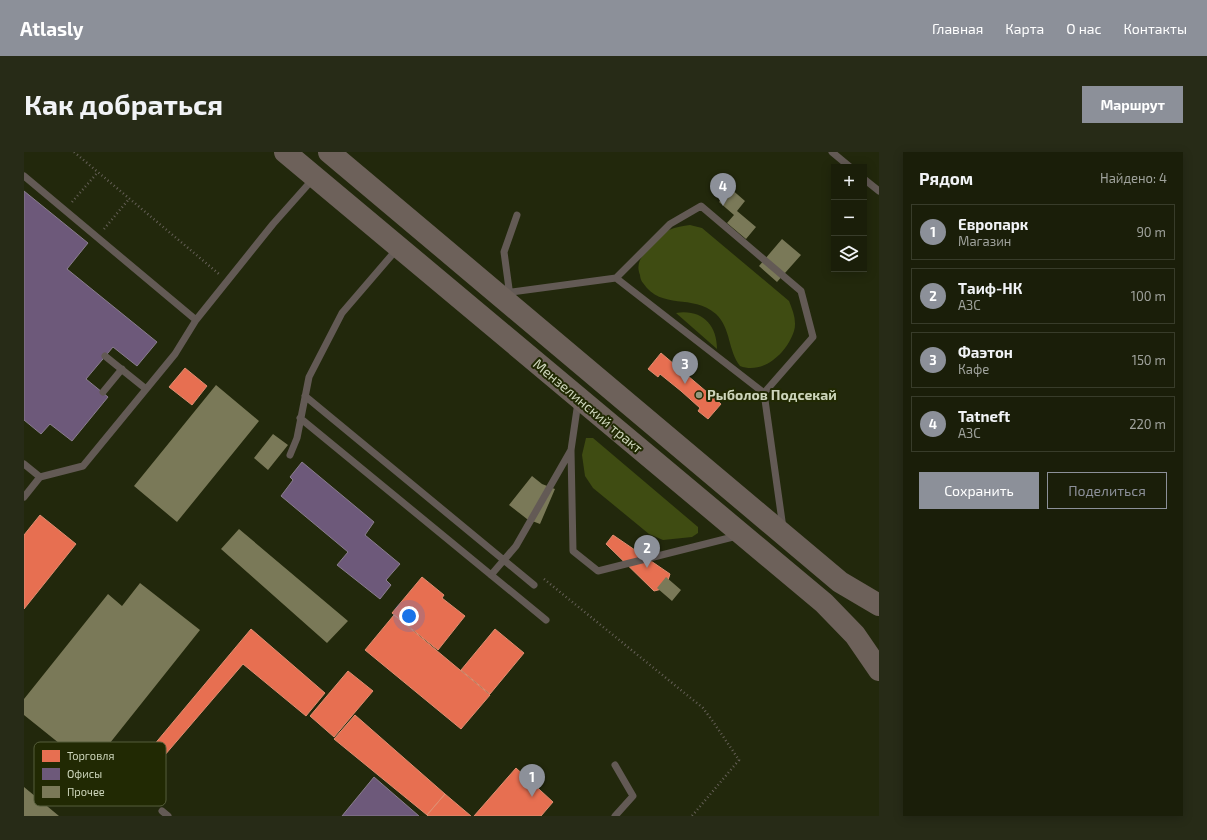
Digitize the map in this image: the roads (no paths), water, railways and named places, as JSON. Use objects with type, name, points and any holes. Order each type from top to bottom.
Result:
[{"type":"main road","name":"Мензелинский тракт","points":[[285,152],[824,603],[856,635],[879,670]]},
{"type":"main road","name":"Мензелинский тракт","points":[[329,152],[506,298],[840,582],[879,605]]},
{"type":"lane","points":[[832,152],[846,164]]},
{"type":"lane","points":[[24,176],[196,320]]},
{"type":"lane","points":[[24,497],[40,477],[84,466],[175,354],[196,320],[227,281],[273,224],[315,177]]},
{"type":"lane","points":[[867,181],[879,191]]},
{"type":"lane","points":[[517,215],[504,252],[506,298],[616,278],[670,224],[701,206],[801,291],[813,337],[764,393]]},
{"type":"lane","points":[[290,454],[297,438],[309,376],[342,313],[398,248]]},
{"type":"lane","points":[[616,278],[764,393],[784,534]]},
{"type":"lane","points":[[105,356],[146,389]]},
{"type":"lane","points":[[103,392],[122,369]]},
{"type":"lane","points":[[305,396],[534,585]]},
{"type":"lane","points":[[578,398],[571,450],[573,551],[598,571],[742,535]]},
{"type":"lane","points":[[300,418],[546,620]]},
{"type":"lane","points":[[491,575],[516,546],[571,450]]},
{"type":"lane","points":[[24,464],[40,477]]},
{"type":"lane","points":[[615,765],[633,796],[615,816]]},
{"type":"place","name":"Tatneft","points":[[723,206]]},
{"type":"place","name":"Фаэтон","points":[[685,384]]},
{"type":"place","name":"Рыболов Подсекай","points":[[699,395]]},
{"type":"place","name":"Таиф-НК","points":[[647,568]]},
{"type":"place","name":"Европарк","points":[[532,797]]}]
